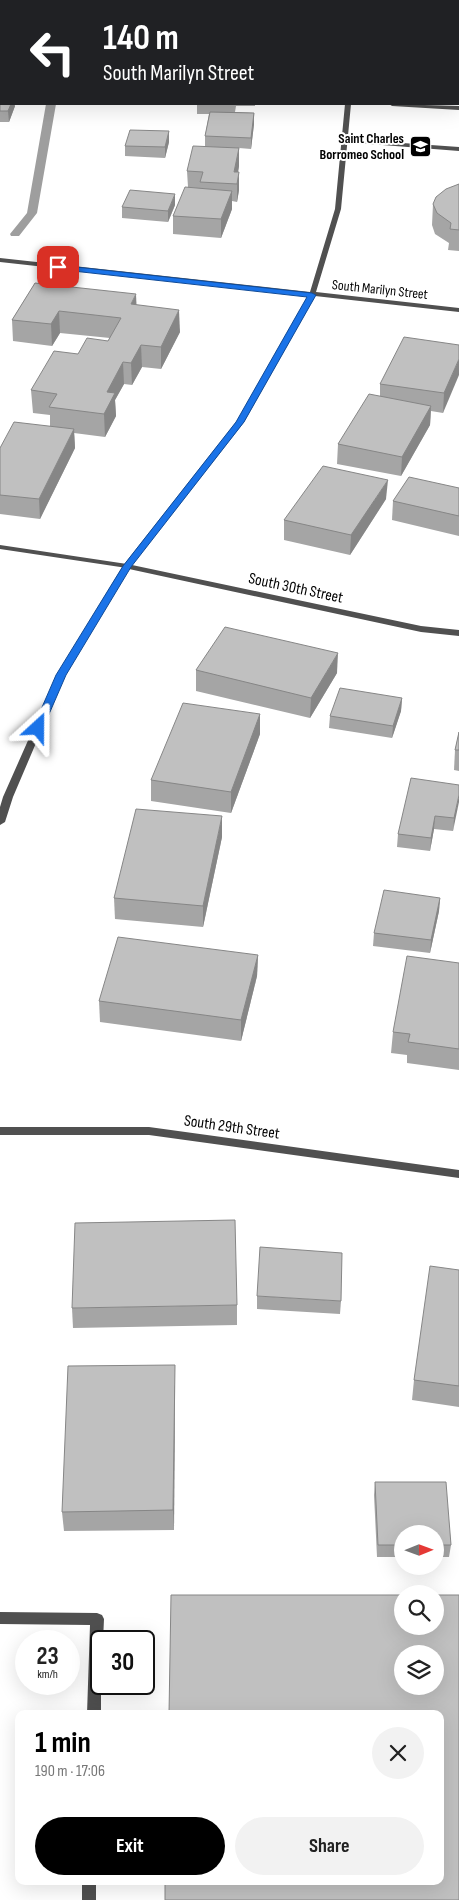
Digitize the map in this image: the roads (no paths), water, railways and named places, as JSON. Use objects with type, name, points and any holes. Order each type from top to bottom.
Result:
[{"type":"street","points":[[0,822],[8,797],[61,675],[127,566],[240,422],[312,295],[338,209],[348,105]]},
{"type":"street","points":[[409,105],[459,108]]},
{"type":"street","points":[[346,141],[459,149]]},
{"type":"street","name":"South Marilyn Street","points":[[0,260],[459,310]]},
{"type":"street","name":"South 30th Street","points":[[0,546],[127,566],[421,629],[459,633]]},
{"type":"street","name":"South 29th Street","points":[[0,1130],[149,1131],[459,1174]]},
{"type":"street","points":[[0,1618],[97,1619],[94,1710]]},
{"type":"street","points":[[89,1885],[89,1900]]},
{"type":"waterway","points":[[15,234],[32,213],[51,105]]},
{"type":"place","name":"Saint Charles Borromeo School","points":[[420,146]]}]
